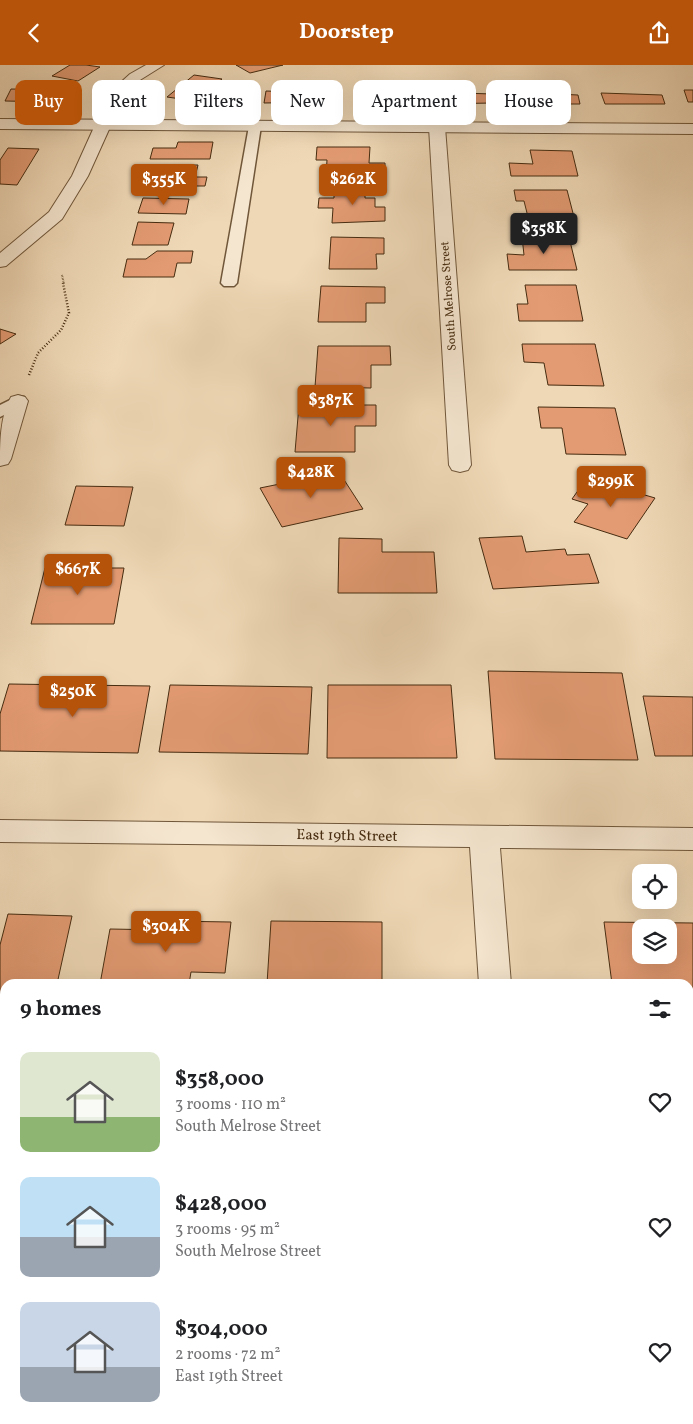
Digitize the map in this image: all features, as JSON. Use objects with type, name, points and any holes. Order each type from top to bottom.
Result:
[{"type":"street","points":[[131,80],[158,65]]},
{"type":"street","points":[[0,124],[92,125]]},
{"type":"street","points":[[0,262],[56,215],[80,176],[103,125],[693,129]]},
{"type":"street","name":"South Melrose Street","points":[[437,127],[460,465]]},
{"type":"street","points":[[0,459],[18,401]]},
{"type":"street","name":"East 19th Street","points":[[0,831],[693,839]]},
{"type":"street","points":[[484,837],[495,979]]},
{"type":"lane","points":[[229,283],[256,126]]},
{"type":"lane","points":[[0,411],[18,401]]},
{"type":"path","points":[[18,401],[38,353],[61,330],[69,313],[62,275]]},
{"type":"building","points":[[70,65],[100,67],[80,80],[52,76]]},
{"type":"building","points":[[236,65],[283,65],[250,73]]},
{"type":"building","points":[[194,75],[222,79],[221,80],[188,80]]},
{"type":"building","points":[[11,89],[15,89],[15,101],[5,101]]},
{"type":"building","points":[[175,90],[175,98],[167,97]]},
{"type":"building","points":[[684,90],[693,90],[693,102],[688,102]]},
{"type":"building","points":[[266,91],[271,91],[271,103],[264,103]]},
{"type":"building","points":[[476,93],[486,94],[486,103],[476,103]]},
{"type":"building","points":[[601,93],[662,95],[665,104],[605,104]]},
{"type":"building","points":[[571,95],[578,95],[580,104],[571,104]]},
{"type":"building","points":[[178,142],[213,142],[210,159],[150,159],[153,148],[176,148]]},
{"type":"building","points":[[317,147],[370,147],[369,163],[385,163],[385,176],[326,176],[327,160],[316,160]]},
{"type":"building","points":[[8,148],[39,149],[17,185],[0,184],[0,160]]},
{"type":"building","points":[[530,150],[572,151],[578,176],[511,176],[509,163],[533,164]]},
{"type":"building","points":[[152,165],[198,165],[195,177],[207,177],[205,186],[172,186],[173,179],[148,179]]},
{"type":"building","points":[[334,187],[365,187],[365,198],[375,198],[375,207],[385,207],[385,221],[332,223],[333,208],[318,208],[319,198],[334,198]]},
{"type":"building","points":[[514,190],[567,190],[574,217],[528,217],[524,201],[516,201]]},
{"type":"building","points":[[143,198],[189,199],[186,214],[138,213]]},
{"type":"building","points":[[138,222],[174,223],[168,245],[132,245]]},
{"type":"building","points":[[331,237],[384,238],[384,254],[376,254],[377,269],[329,269]]},
{"type":"building","points":[[522,237],[569,237],[577,270],[509,270],[507,254],[524,255]]},
{"type":"building","points":[[157,251],[193,251],[191,263],[177,263],[174,277],[123,277],[127,259],[146,259]]},
{"type":"building","points":[[525,285],[576,285],[583,321],[519,321],[517,304],[528,304]]},
{"type":"building","points":[[321,286],[385,287],[385,303],[366,303],[366,322],[318,322]]},
{"type":"building","points":[[0,329],[16,334],[0,344]]},
{"type":"building","points":[[522,344],[595,344],[604,386],[548,385],[544,363],[524,362]]},
{"type":"building","points":[[318,346],[390,346],[391,365],[371,365],[371,388],[315,387]]},
{"type":"building","points":[[299,405],[376,405],[376,426],[355,426],[355,452],[295,452]]},
{"type":"building","points":[[538,407],[615,408],[626,455],[566,454],[562,428],[541,428]]},
{"type":"building","points":[[339,472],[363,509],[282,527],[260,488]]},
{"type":"building","points":[[587,478],[655,498],[627,539],[574,522],[588,504],[572,499]]},
{"type":"building","points":[[76,486],[133,487],[124,526],[65,525]]},
{"type":"building","points":[[522,536],[526,552],[565,549],[567,555],[589,554],[599,583],[493,589],[479,538]]},
{"type":"building","points":[[339,538],[382,539],[382,552],[434,552],[437,593],[338,593]]},
{"type":"building","points":[[45,568],[124,568],[114,624],[31,624]]},
{"type":"building","points":[[488,671],[622,673],[638,760],[495,759]]},
{"type":"building","points":[[9,684],[150,686],[138,753],[0,751],[0,714]]},
{"type":"building","points":[[170,685],[312,687],[308,754],[159,752]]},
{"type":"building","points":[[328,685],[451,685],[457,758],[327,758]]},
{"type":"building","points":[[643,696],[693,697],[693,756],[655,756]]},
{"type":"building","points":[[8,914],[72,916],[58,979],[0,979],[0,945]]},
{"type":"building","points":[[166,921],[231,922],[225,973],[191,972],[190,979],[101,979],[110,929],[164,930]]},
{"type":"building","points":[[271,921],[382,922],[382,979],[267,979]]},
{"type":"building","points":[[604,922],[632,922],[632,964],[677,964],[677,923],[693,923],[693,979],[611,979]]}]
